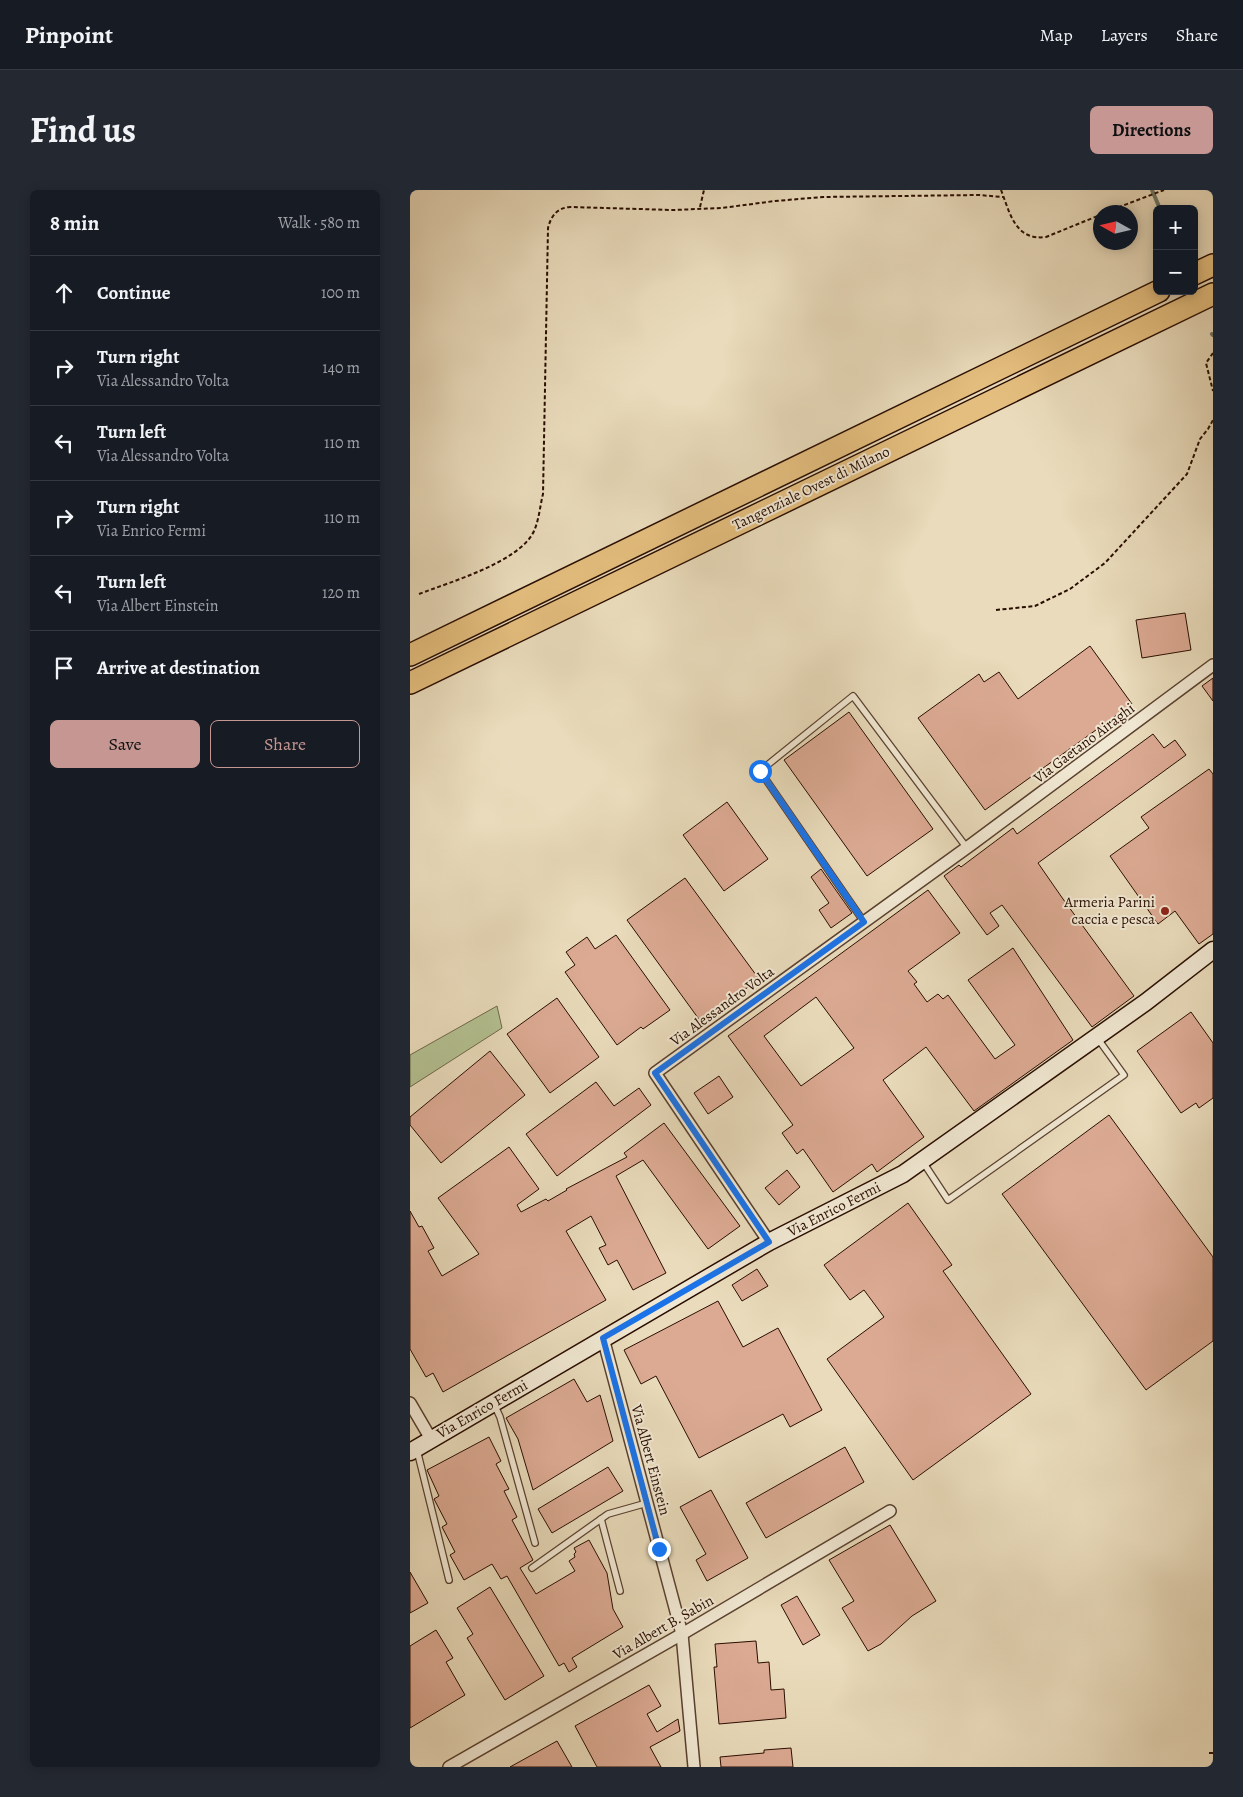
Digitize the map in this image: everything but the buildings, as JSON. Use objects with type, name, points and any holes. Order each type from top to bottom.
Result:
[{"type":"highway","points":[[1198,272],[1213,265]]},
{"type":"highway","name":"Tangenziale Ovest di Milano","points":[[410,655],[1153,294]]},
{"type":"highway","name":"Tangenziale Ovest di Milano","points":[[410,683],[1213,294]]},
{"type":"street","name":"Via Gaetano Airaghi","points":[[970,846],[1213,665]]},
{"type":"street","name":"Via Alessandro Volta","points":[[769,1242],[655,1073],[970,846]]},
{"type":"street","name":"Via Enrico Fermi","points":[[413,1450],[769,1242],[903,1174],[1146,1002],[1213,950]]},
{"type":"street","name":"Via Albert Einstein","points":[[603,1338],[682,1634],[694,1767]]},
{"type":"street","points":[[410,1403],[431,1439]]},
{"type":"street","name":"Via Albert B. Sabin","points":[[449,1767],[682,1634],[890,1511]]},
{"type":"lane","points":[[864,922],[760,771],[853,696],[970,846]]},
{"type":"lane","points":[[922,1161],[948,1200],[1124,1075],[1097,1037]]},
{"type":"lane","points":[[493,1402],[500,1417],[535,1543]]},
{"type":"lane","points":[[413,1450],[449,1580]]},
{"type":"lane","points":[[532,1568],[608,1514],[647,1502]]},
{"type":"lane","points":[[601,1519],[620,1591]]},
{"type":"path","points":[[700,208],[704,190]]},
{"type":"path","points":[[1000,190],[1020,231],[1028,236],[1046,237],[1093,217]]},
{"type":"path","points":[[1124,205],[1164,190]]},
{"type":"path","points":[[419,594],[488,567],[517,552],[525,545],[535,530],[543,494],[548,228],[553,215],[564,207],[673,210],[722,208],[823,197],[979,195],[1003,197]]},
{"type":"path","points":[[1213,353],[1206,363],[1213,391]]},
{"type":"path","points":[[996,610],[1035,606],[1070,589],[1105,562],[1187,474],[1200,439],[1208,430],[1213,420]]},
{"type":"green space","points":[[497,1006],[502,1028],[410,1087],[410,1055]]},
{"type":"waterway","points":[[1152,190],[1158,205]]},
{"type":"place","name":"Armeria Parini caccia e pesca","points":[[1165,911]]},
{"type":"route","points":[[659,1549],[603,1338],[769,1242],[655,1073],[864,922],[760,771]]}]
